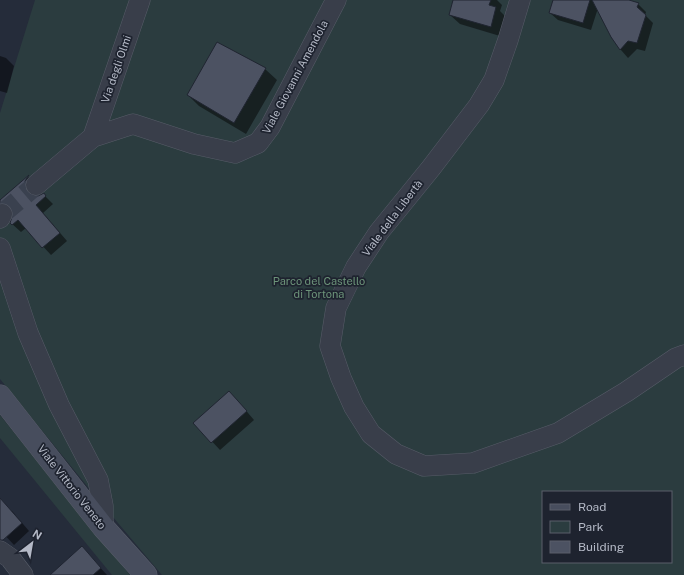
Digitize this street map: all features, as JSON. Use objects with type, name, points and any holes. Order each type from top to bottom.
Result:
[{"type":"street","name":"Via degli Olmi","points":[[92,137],[140,0]]},
{"type":"street","name":"Viale Giovanni Amendola","points":[[92,137],[133,124],[194,144],[235,153],[258,143],[270,127],[336,0]]},
{"type":"street","name":"Viale della Libertà","points":[[520,0],[494,80],[478,105],[431,168],[379,232],[356,267],[336,308],[330,346],[341,378],[354,408],[371,434],[396,454],[424,466],[473,463],[558,433],[626,392],[676,358],[684,355]]},
{"type":"street","points":[[36,185],[92,137]]},
{"type":"street","points":[[0,248],[28,333],[59,406],[98,480],[103,506],[103,527]]},
{"type":"street","name":"Viale Vittorio Veneto","points":[[0,396],[103,527],[146,575]]},
{"type":"street","points":[[0,551],[10,558],[23,575]]},
{"type":"green space","name":"Parco del Castello di Tortona","points":[[35,0],[684,0],[684,575],[162,575],[0,379],[0,113]]},
{"type":"green space","points":[[0,415],[130,575],[112,575],[0,438]]},
{"type":"building","points":[[453,0],[491,0],[489,5],[496,7],[491,27],[449,15]]},
{"type":"building","points":[[553,0],[590,0],[583,23],[549,13]]},
{"type":"building","points":[[592,0],[629,0],[639,3],[637,7],[646,15],[637,43],[628,41],[620,50],[611,37]]},
{"type":"building","points":[[217,42],[266,68],[234,123],[187,95]]},
{"type":"building","points":[[29,175],[25,181],[27,192],[32,196],[38,196],[44,193],[46,196],[36,205],[60,233],[42,248],[18,220],[12,225],[10,223],[13,214],[12,208],[7,204],[0,203],[0,200]]},
{"type":"building","points":[[229,391],[247,411],[211,443],[193,423]]},
{"type":"building","points":[[0,498],[22,523],[3,540],[0,540]]},
{"type":"building","points":[[82,546],[101,568],[93,575],[50,575]]},
{"type":"tunnel","points":[[2,214],[36,185]]}]
